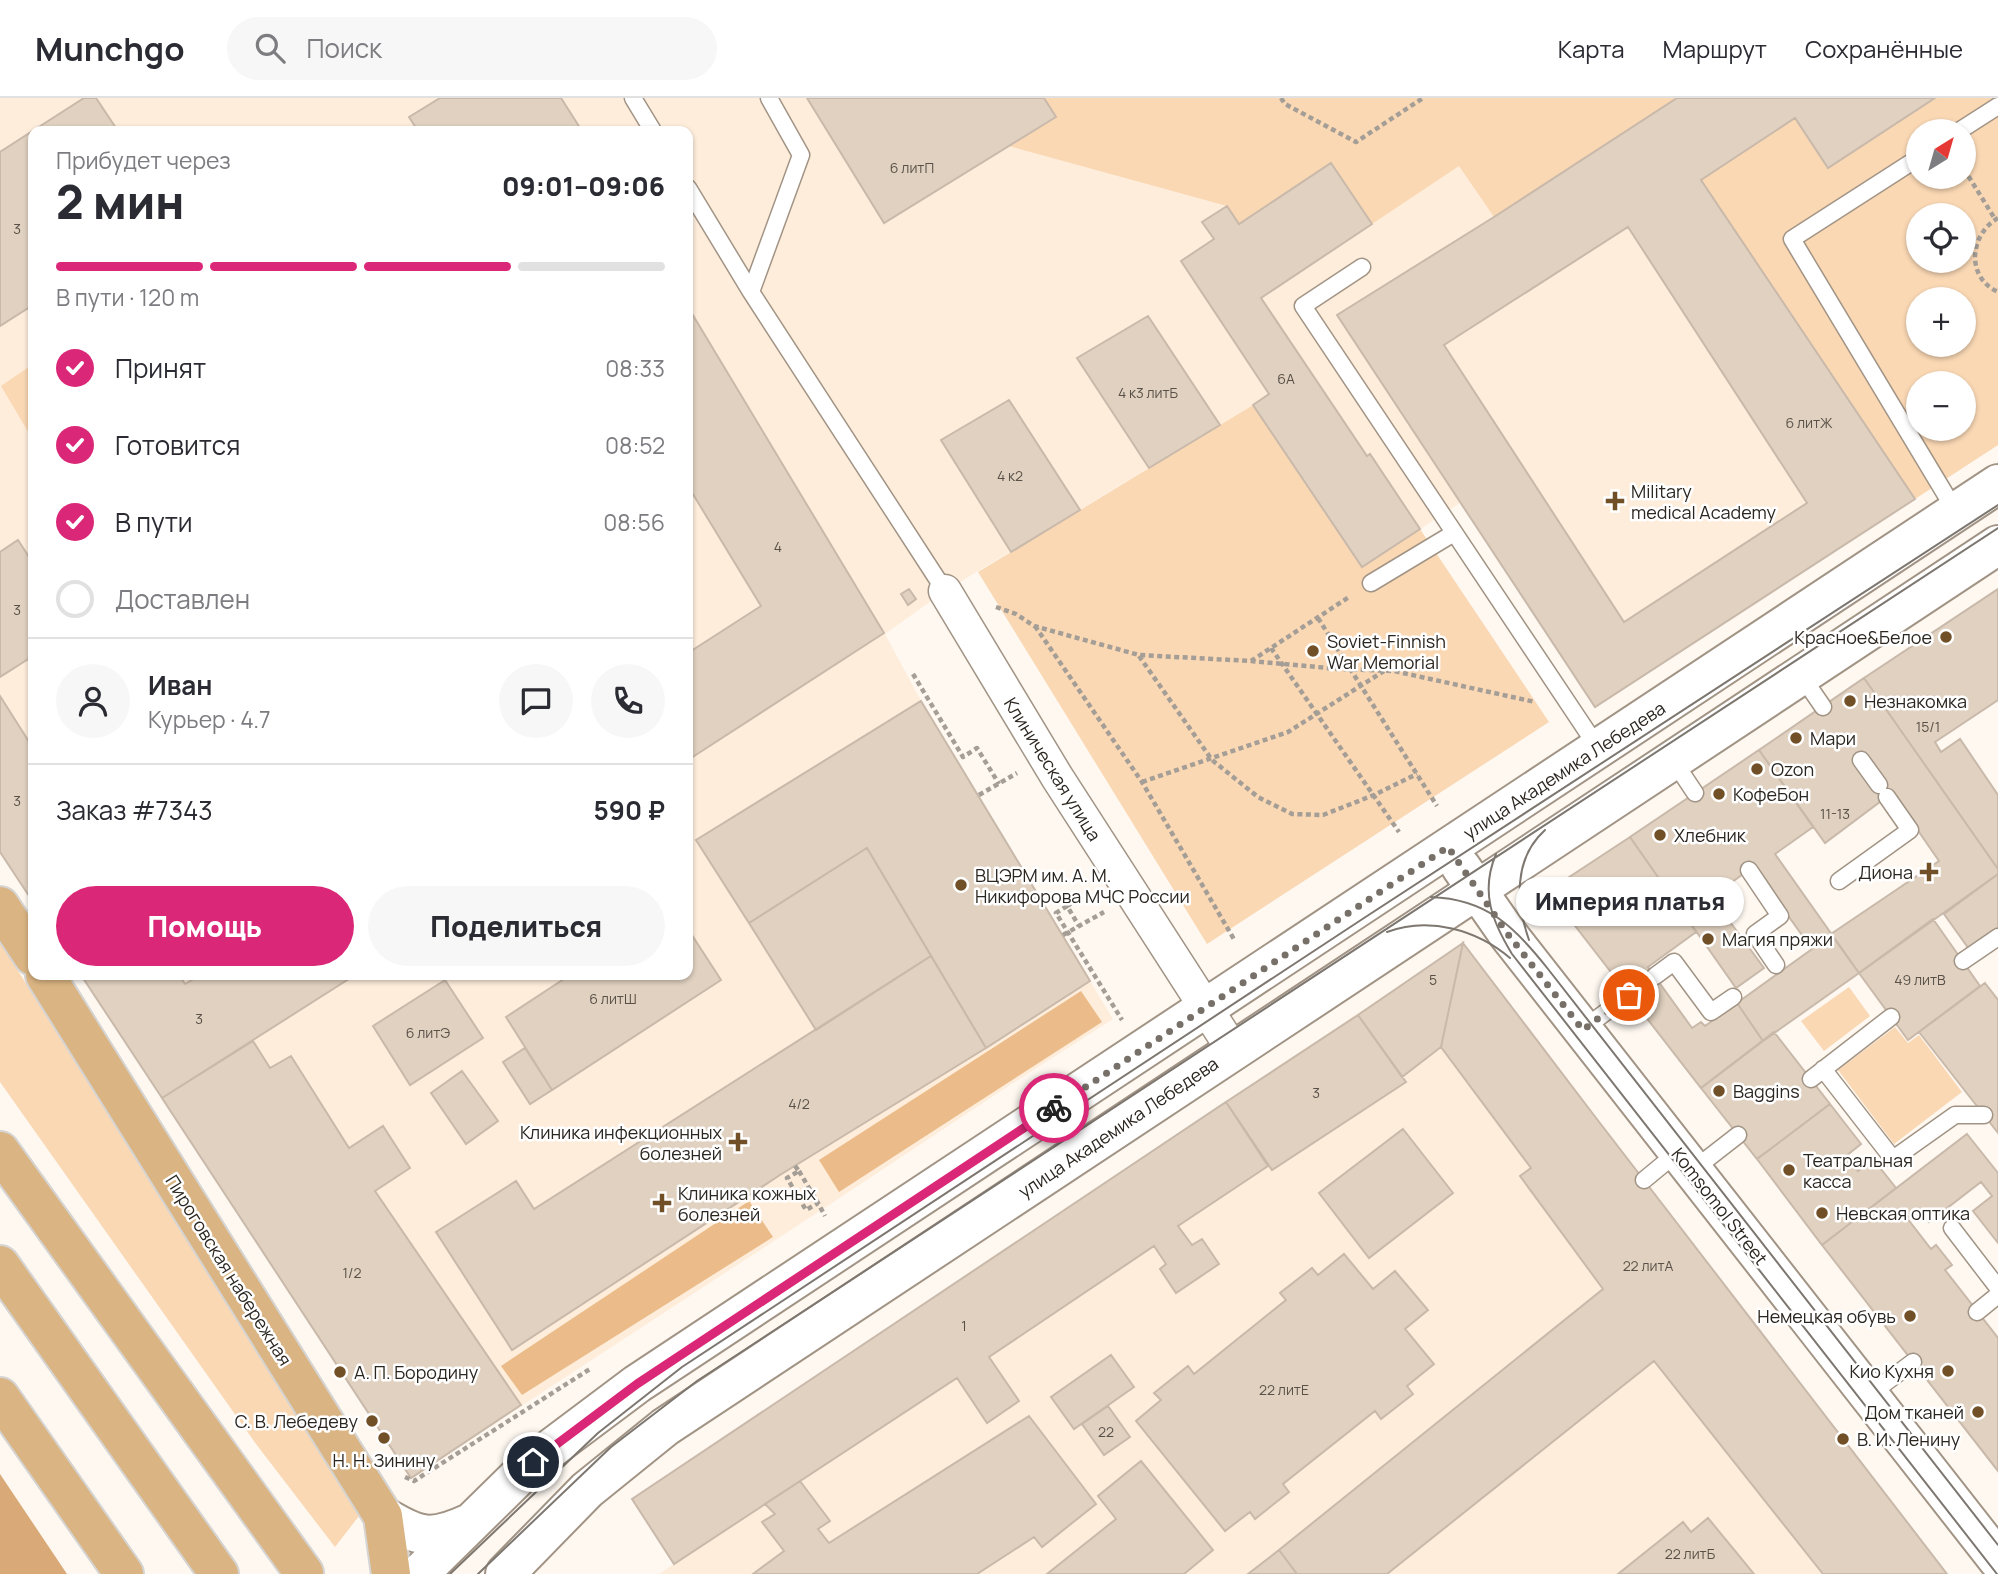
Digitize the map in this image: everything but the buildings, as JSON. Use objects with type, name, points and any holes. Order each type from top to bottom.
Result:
[{"type":"main road","name":"улица Академика Лебедева","points":[[419,1574],[533,1462],[637,1384],[1998,484]]},
{"type":"main road","name":"улица Академика Лебедева","points":[[505,1574],[587,1490],[665,1427],[1998,545]]},
{"type":"main road","name":"Komsomol Street","points":[[1448,847],[1476,890],[1583,1030],[1998,1560]]},
{"type":"main road","name":"Пироговская набережная","points":[[48,980],[383,1516],[391,1574]]},
{"type":"main road","points":[[0,1151],[304,1573]]},
{"type":"main road","points":[[0,1265],[219,1574]]},
{"type":"main road","points":[[0,1398],[124,1574]]},
{"type":"main road","points":[[383,1516],[409,1532],[425,1535],[451,1532],[472,1522]]},
{"type":"street","name":"Клиническая улица","points":[[951,603],[1057,777],[1233,1050]]},
{"type":"lane","points":[[633,98],[650,126]]},
{"type":"lane","points":[[751,292],[801,155],[769,98]]},
{"type":"lane","points":[[1976,120],[1998,106]]},
{"type":"lane","points":[[1906,166],[1792,239],[1956,512]]},
{"type":"lane","points":[[693,196],[751,292],[951,603]]},
{"type":"lane","points":[[1362,267],[1303,306],[1598,748]]},
{"type":"lane","points":[[1371,583],[1454,533]]},
{"type":"lane","points":[[1801,675],[1823,707]]},
{"type":"lane","points":[[1672,760],[1695,793]]},
{"type":"lane","points":[[1839,881],[1910,830],[1861,760]]},
{"type":"lane","points":[[1749,870],[1780,916],[1755,934],[1776,965]]},
{"type":"lane","points":[[1963,961],[1997,938]]},
{"type":"lane","points":[[1655,976],[1674,962],[1712,1013],[1733,997]]},
{"type":"lane","points":[[1583,1030],[1629,995]]},
{"type":"lane","points":[[1891,1017],[1817,1074],[1893,1159],[1955,1115],[1984,1115]]},
{"type":"lane","points":[[1644,1180],[1738,1135]]},
{"type":"lane","points":[[1952,1228],[1998,1288]]},
{"type":"lane","points":[[1977,1312],[1998,1296]]},
{"type":"lane","points":[[1869,1395],[1913,1362]]},
{"type":"path","points":[[1281,98],[1285,104],[1356,142],[1423,98]]},
{"type":"path","points":[[1976,187],[1997,218],[1977,239],[1976,267],[1983,279],[1998,292]]},
{"type":"path","points":[[1251,661],[1371,583]]},
{"type":"path","points":[[951,603],[993,605],[1016,614],[1034,626],[1139,655],[1394,671],[1522,697],[1575,715]]},
{"type":"path","points":[[1318,618],[1437,806]]},
{"type":"path","points":[[1034,626],[1142,782],[1235,941]]},
{"type":"path","points":[[1271,648],[1399,832]]},
{"type":"path","points":[[1139,655],[1212,760],[1258,797],[1292,814],[1323,815],[1417,774]]},
{"type":"path","points":[[1142,782],[1288,732],[1385,671]]},
{"type":"path","points":[[913,674],[963,757],[977,748],[999,784]]},
{"type":"path","points":[[979,795],[1021,771]]},
{"type":"path","points":[[1078,899],[1056,913],[1066,934],[1124,1024]]},
{"type":"path","points":[[1067,906],[1079,926]]},
{"type":"path","points":[[1066,934],[1104,911]]},
{"type":"path","points":[[818,1203],[806,1210],[787,1178],[797,1169],[818,1203],[828,1220]]},
{"type":"path","points":[[397,1466],[405,1477],[414,1481],[594,1366]]},
{"type":"shaded area","name":"Military medical Academy","points":[[0,98],[1998,98],[1998,445],[1595,707],[1460,503],[1362,567],[1253,405],[945,591],[885,634],[921,701],[1113,1019],[411,1478],[84,980],[693,980],[693,126],[28,126],[28,894],[0,852]]},
{"type":"shaded area","points":[[1044,98],[1677,98],[1494,217],[1459,166],[1372,224],[1331,163],[1239,224],[1227,206],[1009,146],[1056,118]]},
{"type":"shaded area","points":[[1935,98],[1998,98],[1998,445],[1915,499],[1701,180],[1795,118],[1828,168]]},
{"type":"shaded area","points":[[28,367],[28,432],[1,386]]},
{"type":"shaded area","points":[[1253,405],[1331,519],[1420,529],[1549,722],[1207,944],[978,572]]},
{"type":"shaded area","points":[[0,942],[359,1516],[335,1547],[256,1444],[0,1082]]},
{"type":"shaded area","points":[[1463,943],[1947,1574],[659,1574],[674,1564],[632,1499]]},
{"type":"shaded area","points":[[1849,987],[1870,1016],[1824,1051],[1801,1021]]},
{"type":"shaded area","points":[[1081,991],[1102,1022],[839,1192],[819,1160]]},
{"type":"shaded area","points":[[1895,1027],[1908,1043],[1919,1035],[1962,1092],[1894,1144],[1838,1070]]},
{"type":"shaded area","points":[[749,1201],[773,1237],[522,1395],[501,1366]]},
{"type":"shaded area","points":[[0,1474],[67,1574],[0,1574]]},
{"type":"tram line","points":[[450,1574],[598,1433],[682,1367],[1998,505]]},
{"type":"tram line","points":[[478,1574],[611,1447],[697,1381],[1998,528]]},
{"type":"tram line","points":[[1529,940],[1520,897],[1522,868],[1527,854],[1545,830]]},
{"type":"tram line","points":[[1496,854],[1489,881],[1490,906],[1512,954],[1997,1574]]},
{"type":"tram line","points":[[1431,897],[1468,903],[1484,910],[1524,940],[1998,1545]]},
{"type":"tram line","points":[[1387,932],[1419,925],[1452,928],[1483,940],[1510,958]]},
{"type":"way so far","points":[[1054,1108],[1448,847],[1507,933],[1583,1030],[1629,995]]},
{"type":"place","name":"Military medical Academy","points":[[1615,501]]},
{"type":"place","name":"Красное&Белое","points":[[1946,637]]},
{"type":"place","name":"Soviet-Finnish War Memorial","points":[[1313,651]]},
{"type":"place","name":"Незнакомка","points":[[1850,701]]},
{"type":"place","name":"Мари","points":[[1796,738]]},
{"type":"place","name":"Ozon","points":[[1757,769]]},
{"type":"place","name":"КофеБон","points":[[1719,794]]},
{"type":"place","name":"Хлебник","points":[[1660,835]]},
{"type":"place","name":"Диона","points":[[1929,872]]},
{"type":"place","name":"ВЦЭРМ им. А. М. Никифорова МЧС России","points":[[961,885]]},
{"type":"place","name":"Магия пряжи","points":[[1708,939]]},
{"type":"place","name":"Империя платья","points":[[1629,995]]},
{"type":"place","name":"Baggins","points":[[1719,1091]]},
{"type":"place","name":"Клиника инфекционных болезней","points":[[738,1142]]},
{"type":"place","name":"Театральная касса","points":[[1789,1170]]},
{"type":"place","name":"Клиника кожных болезней","points":[[662,1203]]},
{"type":"place","name":"Невская оптика","points":[[1822,1213]]},
{"type":"place","name":"Немецкая обувь","points":[[1910,1316]]},
{"type":"place","name":"Кио Кухня","points":[[1948,1371]]},
{"type":"place","name":"А. П. Бородину","points":[[340,1372]]},
{"type":"place","name":"Дом тканей","points":[[1978,1412]]},
{"type":"place","name":"С. В. Лебедеву","points":[[372,1421]]},
{"type":"place","name":"Н. Н. Зинину","points":[[384,1438]]},
{"type":"place","name":"В. И. Ленину","points":[[1843,1439]]},
{"type":"route","points":[[533,1462],[637,1384],[1054,1108]]}]
